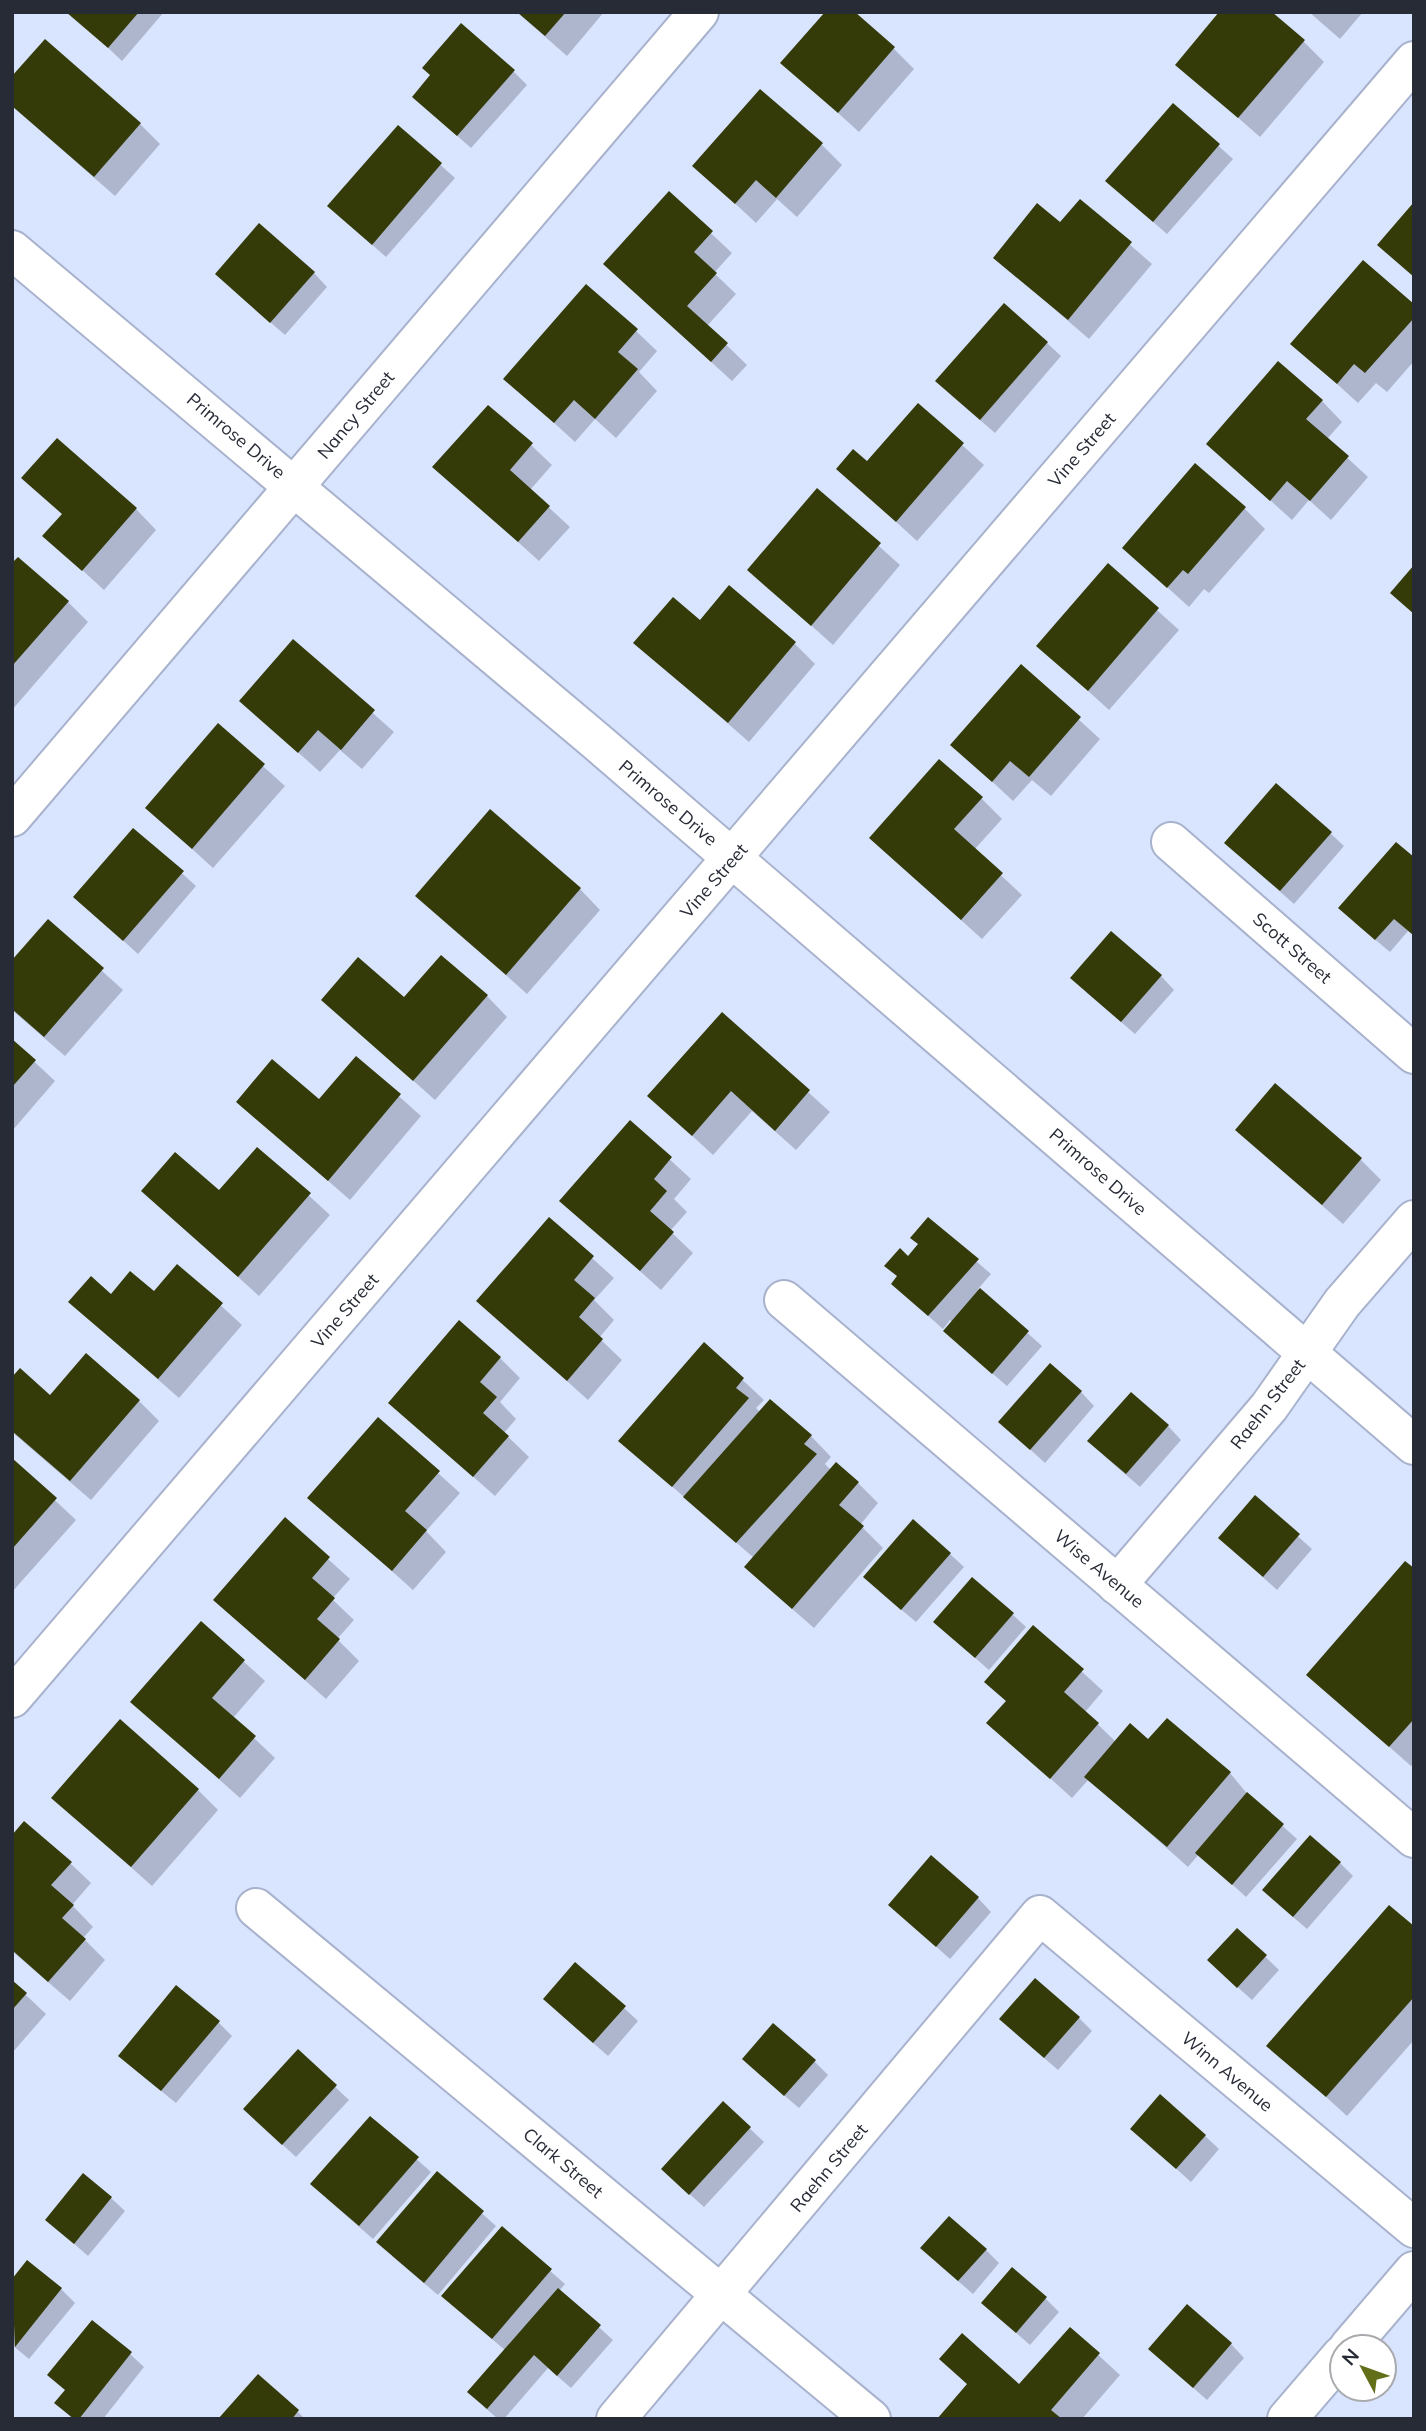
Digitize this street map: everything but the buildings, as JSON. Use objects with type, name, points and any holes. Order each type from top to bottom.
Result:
[{"type":"street","name":"Nancy Street","points":[[12,817],[699,12]]},
{"type":"street","name":"Vine Street","points":[[12,1698],[1414,61]]},
{"type":"street","name":"Primrose Drive","points":[[12,250],[296,486],[733,858],[1414,1445]]},
{"type":"street","name":"Scott Street","points":[[1171,842],[1414,1054]]},
{"type":"street","name":"Raehn Street","points":[[1116,1585],[1269,1407],[1342,1303],[1414,1220]]},
{"type":"street","name":"Wise Avenue","points":[[783,1300],[1414,1838]]},
{"type":"street","name":"Clark Street","points":[[256,1908],[871,2419]]},
{"type":"street","name":"Raehn Street","points":[[617,2419],[1040,1915]]},
{"type":"street","name":"Winn Avenue","points":[[1040,1915],[1414,2228]]},
{"type":"street","points":[[1361,2333],[1414,2271]]},
{"type":"street","points":[[1287,2419],[1328,2371]]}]
